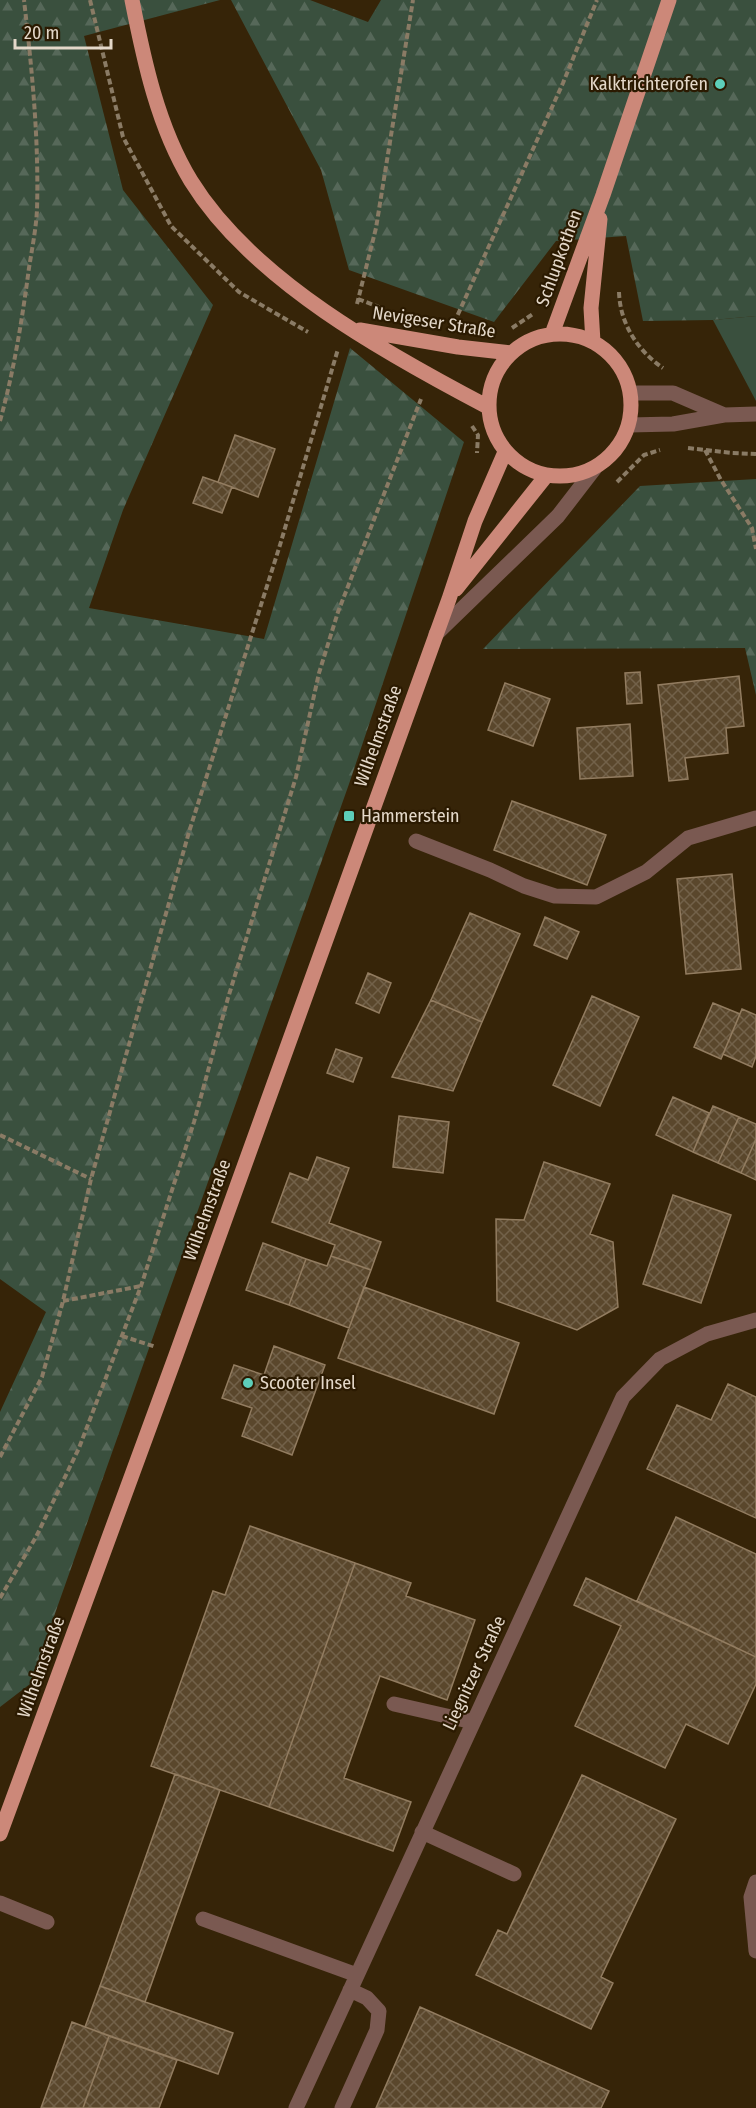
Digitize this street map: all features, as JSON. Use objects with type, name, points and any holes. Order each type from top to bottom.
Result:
[{"type":"main road","name":"Nevigeser Straße","points":[[132,0],[142,54],[168,137],[191,180],[221,223],[276,275],[351,328],[488,407]]},
{"type":"main road","name":"Schlupkothen","points":[[552,334],[603,195],[669,0]]},
{"type":"main road","name":"Schlupkothen","points":[[593,342],[591,308],[603,195]]},
{"type":"main road","name":"Nevigeser Straße","points":[[351,328],[511,353]]},
{"type":"main road","points":[[552,334],[573,335],[593,342],[611,355],[624,373],[631,393],[629,425],[616,450],[595,468],[572,476],[546,476],[524,467],[505,452],[490,423],[488,407],[491,386],[500,366],[511,353],[529,341],[552,334]]},
{"type":"main road","name":"Wilhelmstraße","points":[[0,1834],[176,1355],[449,599],[475,521],[505,452]]},
{"type":"main road","name":"Wilhelmstraße","points":[[449,599],[546,476]]},
{"type":"street","points":[[631,393],[673,393],[724,415]]},
{"type":"street","points":[[629,425],[673,424],[724,415],[756,414]]},
{"type":"street","points":[[436,634],[558,516],[595,468]]},
{"type":"street","points":[[416,841],[534,890],[555,896],[596,897],[646,872],[688,838],[756,818]]},
{"type":"street","name":"Liegnitzer Straße","points":[[296,2108],[623,1397],[660,1359],[707,1334],[756,1320]]},
{"type":"street","points":[[394,1704],[473,1722]]},
{"type":"street","points":[[422,1832],[514,1874]]},
{"type":"street","points":[[756,1882],[751,1897],[756,1951]]},
{"type":"street","points":[[0,1903],[47,1922]]},
{"type":"street","points":[[203,1919],[357,1975]]},
{"type":"street","points":[[342,2108],[377,2030],[379,2011],[367,1998],[350,1990]]},
{"type":"path","points":[[0,421],[8,392],[25,300],[37,212],[37,142],[32,66],[24,0]]},
{"type":"path","points":[[351,328],[376,228],[413,0]]},
{"type":"path","points":[[459,313],[563,83],[597,0]]},
{"type":"path","points":[[619,284],[619,306],[628,330],[649,358],[674,376],[673,393]]},
{"type":"path","points":[[0,1457],[42,1377],[63,1301],[91,1179],[189,832],[280,544],[338,349]]},
{"type":"path","points":[[0,1598],[36,1537],[79,1448],[141,1286],[194,1122],[234,975],[296,777],[322,663],[338,612],[410,424]]},
{"type":"path","points":[[671,447],[673,424]]},
{"type":"path","points":[[614,485],[644,455],[671,447],[756,454]]},
{"type":"path","points":[[705,449],[752,528],[756,549]]},
{"type":"path","points":[[0,1135],[91,1179]]},
{"type":"path","points":[[63,1301],[141,1286]]},
{"type":"path","points":[[122,1336],[176,1355]]},
{"type":"green space","points":[[0,0],[220,0],[84,36],[123,190],[213,305],[123,510],[89,608],[264,639],[350,348],[464,442],[349,784],[30,1684],[0,1707],[0,1412],[46,1312],[0,1279]]},
{"type":"green space","points":[[231,0],[310,0],[368,22],[381,0],[756,0],[756,316],[713,320],[643,321],[626,236],[556,241],[494,322],[349,270],[321,170]]},
{"type":"green space","points":[[756,316],[756,401],[713,320]]},
{"type":"green space","points":[[756,479],[756,695],[745,648],[483,649],[640,486]]},
{"type":"building","points":[[235,435],[275,449],[258,497],[218,482]]},
{"type":"building","points":[[203,477],[232,487],[222,513],[193,503]]},
{"type":"building","points":[[640,672],[642,703],[627,704],[625,673]]},
{"type":"building","points":[[739,676],[744,726],[726,728],[728,753],[685,758],[688,779],[669,781],[658,685]]},
{"type":"building","points":[[505,683],[550,699],[533,746],[488,730]]},
{"type":"building","points":[[630,724],[633,776],[580,779],[577,728]]},
{"type":"building","points":[[512,801],[606,835],[587,885],[494,850]]},
{"type":"building","points":[[732,874],[741,969],[686,974],[677,879]]},
{"type":"building","points":[[470,913],[520,934],[482,1022],[431,1000]]},
{"type":"building","points":[[545,917],[579,932],[567,959],[534,945]]},
{"type":"building","points":[[368,973],[391,983],[379,1013],[356,1003]]},
{"type":"building","points":[[592,996],[639,1017],[600,1106],[553,1085]]},
{"type":"building","points":[[431,1000],[482,1022],[453,1091],[392,1077]]},
{"type":"building","points":[[713,1003],[740,1014],[721,1059],[694,1047]]},
{"type":"building","points":[[742,1009],[756,1015],[756,1056],[752,1067],[723,1054]]},
{"type":"building","points":[[336,1049],[362,1058],[353,1082],[327,1073]]},
{"type":"building","points":[[673,1097],[709,1113],[693,1152],[656,1135]]},
{"type":"building","points":[[713,1106],[739,1117],[718,1163],[693,1152]]},
{"type":"building","points":[[399,1116],[449,1122],[443,1173],[393,1167]]},
{"type":"building","points":[[739,1117],[756,1124],[756,1139],[741,1173],[718,1163]]},
{"type":"building","points":[[756,1139],[756,1180],[741,1173]]},
{"type":"building","points":[[317,1157],[349,1168],[329,1223],[381,1242],[371,1270],[331,1256],[335,1245],[272,1222],[290,1173],[308,1180]]},
{"type":"building","points":[[544,1162],[610,1184],[590,1234],[613,1242],[618,1307],[577,1330],[497,1301],[496,1219],[524,1220]]},
{"type":"building","points":[[673,1195],[731,1215],[701,1303],[643,1284]]},
{"type":"building","points":[[263,1243],[306,1259],[289,1305],[246,1290]]},
{"type":"building","points":[[331,1256],[371,1270],[349,1328],[289,1305],[306,1259],[327,1266]]},
{"type":"building","points":[[364,1287],[519,1343],[494,1414],[338,1358]]},
{"type":"building","points":[[274,1346],[325,1365],[292,1455],[242,1436],[252,1408],[222,1398],[234,1365],[264,1375]]},
{"type":"building","points":[[728,1384],[756,1397],[756,1518],[647,1469],[677,1405],[711,1420]]},
{"type":"building","points":[[676,1517],[756,1554],[756,1657],[637,1601]]},
{"type":"building","points":[[250,1526],[355,1563],[269,1807],[151,1766],[213,1591],[225,1595]]},
{"type":"building","points":[[355,1563],[411,1583],[406,1596],[475,1620],[447,1700],[380,1676],[344,1778],[411,1802],[393,1851],[269,1807]]},
{"type":"building","points":[[586,1578],[756,1657],[756,1684],[728,1744],[686,1724],[665,1768],[575,1726],[621,1626],[574,1605]]},
{"type":"building","points":[[175,1774],[220,1790],[145,2002],[100,1986]]},
{"type":"building","points":[[582,1775],[676,1819],[601,1977],[613,1983],[591,2029],[476,1975],[498,1930],[507,1934]]},
{"type":"building","points":[[100,1986],[233,2033],[218,2074],[85,2027]]},
{"type":"building","points":[[420,2007],[609,2091],[601,2108],[376,2108]]},
{"type":"building","points":[[72,2022],[109,2036],[83,2108],[41,2108]]},
{"type":"building","points":[[109,2036],[177,2060],[159,2108],[83,2108]]},
{"type":"place","name":"Kalktrichterofen","points":[[720,84]]},
{"type":"place","name":"Hammerstein","points":[[349,816]]},
{"type":"place","name":"Scooter Insel","points":[[248,1383]]}]
